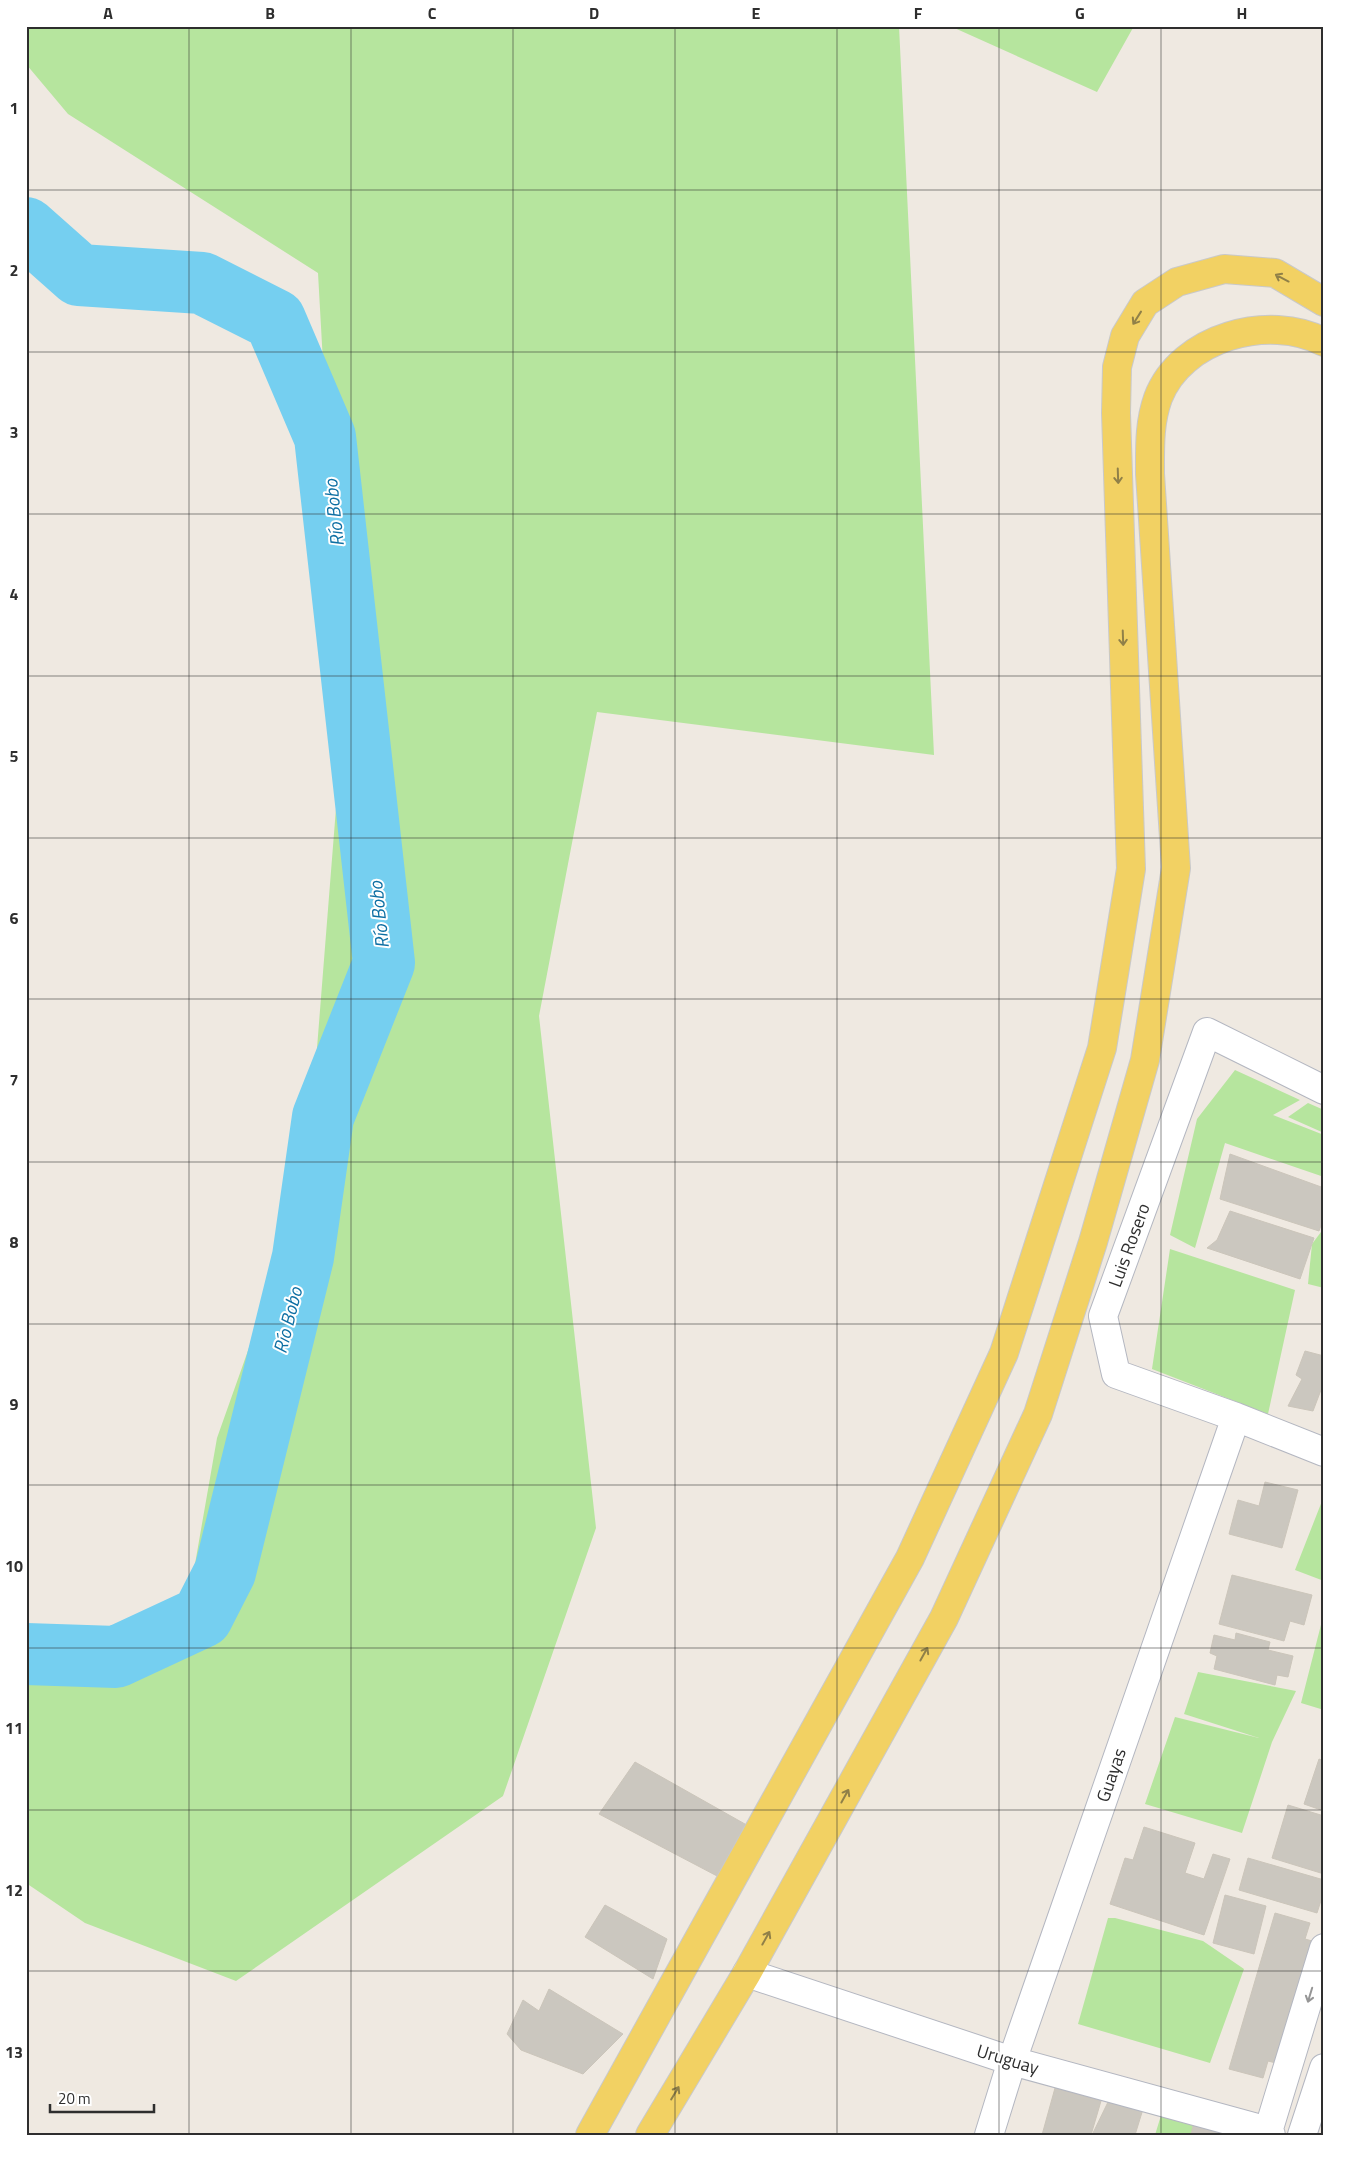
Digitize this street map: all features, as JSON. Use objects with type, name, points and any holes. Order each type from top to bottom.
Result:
[{"type":"main road","points":[[590,2135],[910,1558],[1004,1353],[1102,1048],[1131,869],[1116,413],[1117,367],[1125,336],[1146,303],[1177,282],[1224,270],[1274,274],[1324,302]]},
{"type":"main road","points":[[650,2135],[747,1973],[944,1618],[1038,1414],[1093,1242],[1146,1060],[1176,868],[1150,474],[1150,428],[1159,396],[1179,364],[1210,342],[1258,330],[1308,334],[1324,342]]},
{"type":"street","name":"Luis Rosero","points":[[1324,1090],[1207,1032],[1103,1316],[1116,1374],[1236,1417],[1324,1452]]},
{"type":"street","name":"Guayas","points":[[989,2135],[1012,2061],[1236,1417]]},
{"type":"street","points":[[1269,2134],[1324,1948]]},
{"type":"street","name":"Uruguay","points":[[747,1973],[1012,2061],[1269,2134]]},
{"type":"street","points":[[1302,2135],[1324,2068]]},
{"type":"green space","points":[[26,26],[899,26],[934,755],[597,712],[539,1016],[596,1528],[503,1796],[236,1981],[85,1923],[26,1883],[26,1685],[181,1644],[217,1438],[306,1187],[343,720],[318,273],[68,114],[26,64]]},
{"type":"green space","points":[[950,26],[1134,26],[1097,92]]},
{"type":"green space","points":[[1235,1070],[1300,1100],[1273,1115],[1324,1135],[1324,1177],[1225,1143],[1195,1248],[1170,1235],[1197,1119]]},
{"type":"green space","points":[[1308,1103],[1324,1110],[1324,1133],[1288,1117]]},
{"type":"green space","points":[[1324,1228],[1324,1288],[1308,1284],[1312,1244]]},
{"type":"green space","points":[[1170,1249],[1295,1290],[1268,1414],[1152,1369]]},
{"type":"green space","points":[[1324,1496],[1324,1581],[1295,1570]]},
{"type":"green space","points":[[1324,1613],[1324,1710],[1301,1703]]},
{"type":"green space","points":[[1198,1672],[1296,1691],[1272,1742],[1242,1833],[1145,1804],[1175,1717],[1259,1738],[1184,1714]]},
{"type":"green space","points":[[1108,1918],[1115,1918],[1203,1941],[1244,1969],[1210,2063],[1078,2024]]},
{"type":"green space","points":[[1166,2099],[1197,2108],[1191,2135],[1155,2135]]},
{"type":"building","points":[[1230,1154],[1324,1188],[1324,1217],[1319,1231],[1220,1199]]},
{"type":"building","points":[[1230,1211],[1314,1238],[1300,1279],[1207,1248],[1217,1240]]},
{"type":"building","points":[[1305,1351],[1324,1356],[1324,1382],[1313,1411],[1288,1406],[1302,1379],[1296,1375]]},
{"type":"building","points":[[1265,1482],[1298,1490],[1282,1548],[1229,1534],[1238,1500],[1259,1506]]},
{"type":"building","points":[[1232,1575],[1312,1595],[1304,1625],[1290,1621],[1284,1641],[1219,1624]]},
{"type":"building","points":[[1236,1633],[1270,1642],[1268,1650],[1293,1656],[1288,1677],[1277,1675],[1275,1685],[1214,1669],[1217,1656],[1210,1653],[1214,1635],[1235,1640]]},
{"type":"building","points":[[1319,1759],[1324,1761],[1324,1811],[1304,1804]]},
{"type":"building","points":[[635,1762],[752,1828],[719,1877],[599,1814]]},
{"type":"building","points":[[1288,1805],[1324,1816],[1324,1874],[1272,1858]]},
{"type":"building","points":[[1144,1827],[1195,1843],[1185,1873],[1204,1879],[1213,1854],[1230,1859],[1204,1935],[1110,1904],[1125,1858],[1133,1860]]},
{"type":"building","points":[[1248,1858],[1324,1880],[1324,1891],[1317,1913],[1239,1890]]},
{"type":"building","points":[[1225,1895],[1266,1906],[1254,1954],[1213,1943]]},
{"type":"building","points":[[605,1905],[667,1939],[653,1979],[585,1937]]},
{"type":"building","points":[[1275,1913],[1310,1923],[1305,1939],[1312,1941],[1276,2063],[1268,2061],[1263,2078],[1229,2069]]},
{"type":"building","points":[[549,1989],[623,2034],[583,2074],[521,2050],[507,2034],[523,2000],[539,2011]]},
{"type":"building","points":[[1055,2088],[1101,2101],[1091,2135],[1042,2135]]},
{"type":"building","points":[[1109,2100],[1143,2109],[1135,2135],[1092,2135]]},
{"type":"building","points":[[1194,2122],[1251,2135],[1191,2135]]},
{"type":"waterway","name":"Río Bobo","points":[[26,228],[79,275],[202,283],[275,320],[325,437],[384,963],[323,1117],[303,1257],[225,1572],[202,1617],[116,1657],[26,1654]]}]
